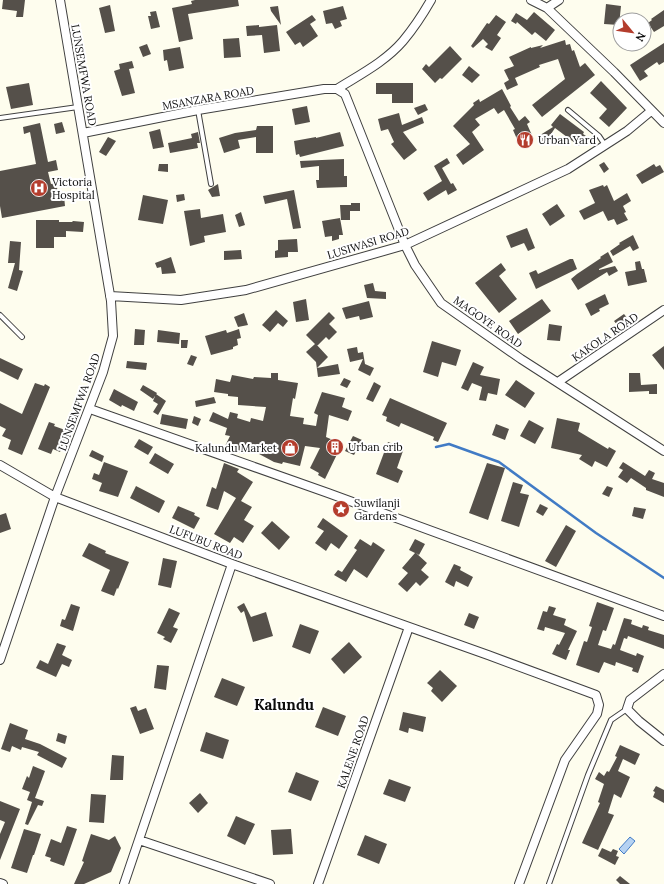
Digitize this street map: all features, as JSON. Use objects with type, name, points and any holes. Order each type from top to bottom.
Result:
[{"type":"street","name":"LUNSEMFWA ROAD","points":[[0,660],[55,497],[103,372],[113,336],[110,296],[60,0]]},
{"type":"street","points":[[337,89],[375,65],[398,46],[431,0]]},
{"type":"street","points":[[531,0],[547,8],[614,72],[664,123]]},
{"type":"street","points":[[547,8],[559,0]]},
{"type":"street","name":"MSANZARA ROAD","points":[[83,133],[198,110],[324,89],[337,89]]},
{"type":"street","name":"MAGOYE ROAD","points":[[337,89],[344,94],[349,104],[405,245],[415,265],[441,303],[664,451]]},
{"type":"street","name":"LUSIWASI ROAD","points":[[110,296],[181,300],[246,290],[405,245],[568,169],[627,131],[651,111]]},
{"type":"street","name":"KAKOLA ROAD","points":[[558,382],[664,310]]},
{"type":"street","points":[[90,409],[328,493],[664,616]]},
{"type":"street","name":"LUFUBU ROAD","points":[[0,465],[55,497],[232,564],[596,695],[600,705],[597,714],[565,760],[519,884]]},
{"type":"street","points":[[124,884],[232,564]]},
{"type":"street","name":"KALENE ROAD","points":[[318,884],[409,627]]},
{"type":"street","points":[[664,674],[630,700],[626,709],[664,741]]},
{"type":"street","points":[[139,840],[270,884]]},
{"type":"lane","points":[[0,118],[78,106]]},
{"type":"lane","points":[[198,110],[211,184]]},
{"type":"lane","points":[[568,110],[599,136],[606,145]]},
{"type":"lane","points":[[0,315],[22,336]]},
{"type":"lane","points":[[549,884],[588,775],[611,720],[626,709]]},
{"type":"water","points":[[630,837],[635,841],[624,854],[619,849]]},
{"type":"building","points":[[3,0],[25,0],[23,17],[16,17],[17,11],[2,9]]},
{"type":"building","points":[[238,0],[239,6],[188,14],[193,39],[179,42],[172,8],[192,4],[191,1]]},
{"type":"building","points":[[606,4],[621,6],[620,12],[612,12],[612,25],[604,24]]},
{"type":"building","points":[[110,5],[115,31],[105,33],[99,8]]},
{"type":"building","points":[[278,6],[281,25],[271,11],[270,7]]},
{"type":"building","points":[[343,6],[347,19],[340,21],[342,26],[335,29],[332,23],[326,24],[323,11]]},
{"type":"building","points":[[664,10],[664,26],[654,32],[652,29],[652,18]]},
{"type":"building","points":[[156,11],[160,27],[151,29],[148,16],[151,16],[150,12]]},
{"type":"building","points":[[534,12],[555,30],[546,41],[535,32],[532,35],[517,22],[516,24],[511,21],[516,13],[527,20]]},
{"type":"building","points":[[312,15],[316,20],[310,24],[318,36],[303,47],[300,42],[295,45],[286,32]]},
{"type":"building","points":[[496,15],[506,22],[497,35],[501,38],[492,51],[485,47],[488,44],[483,39],[473,48],[471,46],[487,23],[489,24]]},
{"type":"building","points":[[259,25],[259,27],[277,25],[280,51],[264,53],[262,35],[247,36],[246,26]]},
{"type":"building","points":[[239,38],[241,57],[224,58],[223,39]]},
{"type":"building","points":[[565,40],[566,45],[570,44],[572,51],[574,50],[580,67],[585,63],[595,75],[542,117],[532,105],[565,79],[558,59],[539,65],[540,67],[515,78],[518,85],[507,90],[504,83],[509,80],[504,70],[514,66],[509,57],[531,47],[543,45],[540,48]]},
{"type":"building","points":[[664,43],[664,62],[659,65],[657,62],[644,71],[648,76],[640,81],[630,65]]},
{"type":"building","points":[[147,44],[151,54],[143,57],[139,47]]},
{"type":"building","points":[[450,46],[462,59],[442,79],[440,78],[435,83],[422,69],[426,64],[429,67]]},
{"type":"building","points":[[180,47],[184,68],[169,71],[167,60],[164,61],[163,50]]},
{"type":"building","points":[[132,61],[134,68],[129,69],[135,93],[122,96],[114,71],[120,69],[119,64]]},
{"type":"building","points":[[469,66],[480,75],[472,83],[462,75]]},
{"type":"building","points":[[601,81],[627,108],[609,127],[599,118],[607,109],[590,93]]},
{"type":"building","points":[[29,83],[33,105],[11,109],[6,87]]},
{"type":"building","points":[[376,83],[413,83],[413,103],[392,103],[392,94],[376,94]]},
{"type":"building","points":[[502,89],[511,106],[510,107],[519,121],[525,116],[530,122],[527,124],[534,140],[520,146],[513,130],[515,129],[504,110],[498,114],[494,108],[475,119],[480,125],[472,132],[484,150],[463,165],[456,155],[470,144],[453,126],[474,105],[473,103],[479,99],[480,102]]},
{"type":"building","points":[[425,104],[428,110],[418,115],[414,108]]},
{"type":"building","points":[[307,106],[310,122],[295,125],[292,109]]},
{"type":"building","points":[[399,113],[402,125],[422,117],[424,123],[403,132],[417,150],[404,160],[391,144],[394,142],[388,129],[381,131],[378,119]]},
{"type":"building","points":[[560,114],[584,132],[583,134],[586,136],[579,146],[555,128],[549,137],[540,143],[537,137],[553,127],[551,125]]},
{"type":"building","points":[[62,122],[65,132],[56,134],[54,124]]},
{"type":"building","name":"Victoria Hospital","points":[[40,123],[48,162],[56,160],[58,170],[48,172],[51,184],[56,183],[59,197],[64,196],[65,206],[2,218],[0,206],[0,171],[36,164],[30,132],[24,134],[23,127]]},
{"type":"building","points":[[257,126],[273,126],[273,153],[256,153],[256,137],[238,140],[240,148],[224,153],[219,138],[235,133],[256,130]]},
{"type":"building","points":[[160,129],[164,147],[153,149],[149,132]]},
{"type":"building","points":[[198,132],[200,143],[197,143],[198,148],[170,153],[168,143],[192,138],[191,134]]},
{"type":"building","points":[[340,132],[344,146],[300,157],[299,154],[296,155],[294,141],[316,138]]},
{"type":"building","points":[[108,137],[116,141],[106,156],[99,152]]},
{"type":"building","points":[[447,158],[450,163],[442,168],[451,184],[453,183],[457,190],[448,195],[446,190],[428,201],[423,193],[442,181],[434,166]]},
{"type":"building","points":[[344,159],[344,176],[347,176],[347,187],[317,188],[316,180],[319,180],[319,166],[301,168],[300,161]]},
{"type":"building","points":[[604,162],[609,169],[604,173],[599,165]]},
{"type":"building","points":[[159,164],[168,164],[168,172],[158,171]]},
{"type":"building","points":[[654,164],[656,167],[660,165],[664,172],[642,184],[636,175]]},
{"type":"building","points":[[218,184],[220,196],[212,197],[208,190]]},
{"type":"building","points":[[603,185],[604,187],[607,185],[614,201],[627,193],[631,201],[623,206],[626,212],[624,213],[628,220],[617,225],[614,219],[608,221],[603,211],[584,220],[579,211],[595,203],[589,190]]},
{"type":"building","points":[[294,190],[301,228],[293,229],[287,199],[265,204],[263,196]]},
{"type":"building","points":[[184,194],[185,200],[177,202],[176,195]]},
{"type":"building","points":[[143,195],[168,200],[163,224],[138,220]]},
{"type":"building","points":[[351,203],[360,203],[360,211],[350,211],[350,220],[341,220],[340,205],[351,205]]},
{"type":"building","points":[[557,204],[565,216],[550,226],[542,214]]},
{"type":"building","points":[[200,209],[201,218],[223,214],[226,232],[204,236],[205,242],[190,246],[184,211]]},
{"type":"building","points":[[241,212],[245,225],[239,227],[235,215]]},
{"type":"building","points":[[340,218],[343,235],[339,235],[339,239],[332,241],[332,236],[325,237],[322,221]]},
{"type":"building","points":[[36,220],[84,222],[83,232],[66,231],[66,237],[54,237],[54,248],[36,248]]},
{"type":"building","points":[[527,228],[535,248],[528,251],[524,243],[511,248],[506,236]]},
{"type":"building","points":[[633,235],[639,248],[633,251],[630,246],[613,256],[610,251],[620,244],[619,243]]},
{"type":"building","points":[[297,239],[298,252],[288,252],[288,257],[275,258],[275,251],[278,250],[278,240]]},
{"type":"building","points":[[10,241],[21,242],[19,270],[23,271],[17,291],[8,288],[15,263],[8,263]]},
{"type":"building","points":[[241,250],[242,259],[224,260],[224,251]]},
{"type":"building","points":[[608,252],[613,262],[599,270],[615,266],[618,271],[609,276],[607,272],[578,290],[571,279]]},
{"type":"building","points":[[171,257],[176,273],[162,274],[161,267],[157,268],[155,263]]},
{"type":"building","points":[[573,259],[577,269],[536,289],[529,273],[536,270],[538,274]]},
{"type":"building","points":[[640,261],[642,269],[644,269],[647,282],[628,286],[625,272],[636,270],[635,262]]},
{"type":"building","points":[[501,263],[506,270],[499,276],[517,299],[499,313],[475,283]]},
{"type":"building","points":[[373,283],[375,291],[386,292],[386,299],[367,298],[364,285]]},
{"type":"building","points":[[605,294],[609,304],[599,309],[600,311],[591,316],[585,304]]},
{"type":"building","points":[[306,299],[309,320],[296,322],[293,302]]},
{"type":"building","points":[[542,299],[551,311],[518,334],[509,321]]},
{"type":"building","points":[[369,301],[373,317],[360,320],[359,316],[346,319],[342,308]]},
{"type":"building","points":[[276,310],[288,321],[283,327],[278,323],[270,332],[262,325]]},
{"type":"building","points":[[329,312],[335,318],[329,324],[337,332],[329,340],[326,337],[317,346],[328,357],[317,368],[338,364],[340,374],[318,377],[316,362],[306,352],[315,344],[306,335]]},
{"type":"building","points":[[244,313],[248,325],[238,327],[234,317]]},
{"type":"building","points":[[624,314],[628,319],[618,326],[614,321]]},
{"type":"building","points":[[549,324],[562,326],[560,341],[547,340]]},
{"type":"building","points":[[135,329],[145,330],[144,345],[134,345]]},
{"type":"building","points":[[239,329],[241,338],[237,339],[238,345],[233,347],[233,349],[211,355],[205,336],[226,330],[227,333]]},
{"type":"building","points":[[158,330],[180,333],[179,344],[157,342]]},
{"type":"building","points":[[181,340],[188,340],[187,348],[181,348]]},
{"type":"building","points":[[432,341],[461,350],[456,366],[442,362],[438,377],[423,372]]},
{"type":"building","points":[[664,346],[664,370],[652,355]]},
{"type":"building","points":[[357,347],[358,353],[363,352],[365,364],[374,368],[370,376],[358,370],[363,359],[350,362],[347,349]]},
{"type":"building","points":[[191,355],[197,357],[193,366],[187,364]]},
{"type":"building","points":[[0,358],[23,369],[18,380],[0,371]]},
{"type":"building","points":[[127,361],[147,363],[146,370],[126,368]]},
{"type":"building","points":[[473,362],[484,367],[480,375],[500,379],[497,395],[488,393],[486,401],[479,400],[482,387],[472,383],[468,391],[461,388]]},
{"type":"building","points":[[271,373],[278,373],[278,380],[298,383],[295,399],[293,398],[290,416],[304,418],[303,424],[316,426],[318,415],[314,413],[322,392],[345,398],[342,407],[352,411],[348,421],[329,415],[326,437],[342,444],[325,479],[318,475],[319,473],[310,468],[320,448],[305,446],[300,466],[283,462],[282,464],[274,462],[246,447],[244,454],[234,451],[233,453],[224,448],[230,436],[225,435],[227,428],[209,421],[213,412],[228,419],[230,412],[238,414],[237,418],[250,422],[251,418],[263,421],[266,407],[238,405],[238,397],[214,392],[216,379],[230,382],[232,375],[253,379],[254,377],[271,378]]},
{"type":"building","points":[[629,373],[640,373],[641,385],[657,384],[657,394],[649,394],[649,391],[629,392]]},
{"type":"building","points":[[344,378],[351,381],[347,388],[340,385]]},
{"type":"building","points":[[516,380],[535,393],[525,408],[505,395]]},
{"type":"building","points":[[374,382],[381,386],[373,402],[366,399]]},
{"type":"building","points":[[35,383],[44,386],[45,384],[50,387],[22,455],[8,449],[11,440],[2,436],[6,429],[0,426],[0,403],[22,414]]},
{"type":"building","points":[[143,385],[157,393],[153,399],[140,390]]},
{"type":"building","points":[[114,389],[138,402],[134,411],[122,405],[121,407],[109,400]]},
{"type":"building","points":[[156,394],[166,401],[158,415],[153,412],[158,404],[153,401]]},
{"type":"building","points":[[214,397],[216,403],[196,407],[195,401]]},
{"type":"building","points":[[390,398],[447,423],[438,442],[433,440],[434,437],[401,423],[399,427],[386,421],[387,417],[382,415]]},
{"type":"building","points":[[162,414],[188,419],[186,429],[160,424]]},
{"type":"building","points":[[194,416],[201,419],[198,426],[192,423]]},
{"type":"building","points":[[557,418],[580,423],[578,431],[608,449],[609,447],[616,451],[607,467],[595,461],[592,467],[579,459],[582,455],[551,448]]},
{"type":"building","points":[[529,420],[544,428],[535,444],[520,436]]},
{"type":"building","points":[[49,422],[55,424],[54,426],[68,431],[60,452],[53,449],[51,454],[38,449]]},
{"type":"building","points":[[496,424],[509,429],[505,440],[492,435]]},
{"type":"building","points":[[353,436],[362,440],[354,455],[345,451]]},
{"type":"building","points":[[139,439],[153,447],[148,455],[134,447]]},
{"type":"building","points":[[388,442],[404,448],[397,468],[403,471],[398,483],[376,474]]},
{"type":"building","points":[[92,450],[104,456],[102,462],[89,456]]},
{"type":"building","points":[[155,453],[174,464],[168,474],[149,463]]},
{"type":"building","points":[[104,462],[128,471],[118,497],[99,491],[102,483],[92,479],[94,473],[99,475]]},
{"type":"building","points":[[623,462],[645,476],[649,470],[655,473],[652,479],[664,483],[664,497],[646,490],[646,488],[631,478],[627,483],[618,477],[623,470],[619,468]]},
{"type":"building","points":[[224,463],[239,469],[237,472],[253,482],[241,501],[252,507],[244,520],[254,526],[243,543],[234,537],[230,543],[214,534],[236,498],[224,491],[218,510],[206,506],[212,487],[216,489]]},
{"type":"building","points":[[487,463],[505,468],[488,520],[469,513]]},
{"type":"building","points":[[513,482],[523,485],[520,493],[529,495],[519,527],[501,521]]},
{"type":"building","points":[[136,486],[165,501],[159,513],[130,498]]},
{"type":"building","points":[[607,486],[613,488],[609,497],[602,494]]},
{"type":"building","points":[[540,504],[548,508],[543,516],[536,512]]},
{"type":"building","points":[[178,506],[195,513],[194,515],[200,518],[194,529],[172,518]]},
{"type":"building","points":[[634,507],[646,509],[643,519],[632,516]]},
{"type":"building","points":[[6,513],[11,529],[0,533],[0,515]]},
{"type":"building","points":[[323,518],[348,536],[339,549],[331,543],[326,551],[315,543],[324,531],[317,527]]},
{"type":"building","points":[[272,521],[290,537],[279,550],[261,533]]},
{"type":"building","points":[[566,525],[576,531],[556,567],[545,561]]},
{"type":"building","points":[[360,539],[371,546],[373,542],[385,550],[367,578],[354,569],[346,582],[334,575],[338,570],[342,572],[357,550],[354,548]]},
{"type":"building","points":[[415,539],[425,544],[419,555],[416,553],[427,563],[421,570],[429,577],[420,586],[416,582],[407,592],[398,584],[408,573],[402,568],[415,553],[409,550]]},
{"type":"building","points":[[89,543],[106,551],[105,553],[129,562],[114,596],[101,591],[110,570],[82,556]]},
{"type":"building","points":[[163,558],[177,561],[171,588],[158,585]]},
{"type":"building","points":[[454,564],[461,567],[460,570],[473,577],[468,587],[456,581],[454,587],[445,582]]},
{"type":"building","points":[[597,602],[614,608],[606,631],[603,630],[598,645],[611,649],[613,644],[615,645],[624,618],[632,620],[631,624],[642,628],[643,625],[649,627],[648,630],[664,635],[664,649],[628,636],[627,639],[624,638],[620,650],[636,656],[637,653],[644,656],[638,673],[632,671],[633,668],[616,662],[615,666],[604,662],[599,673],[576,665],[584,641],[587,642],[592,627],[589,626]]},
{"type":"building","points":[[244,603],[251,617],[266,612],[273,636],[253,642],[244,611],[241,613],[237,607]]},
{"type":"building","points":[[71,604],[80,607],[73,631],[60,626],[62,619],[65,620]]},
{"type":"building","points":[[549,606],[556,608],[553,615],[566,619],[564,625],[577,631],[568,650],[570,650],[566,660],[552,654],[557,644],[559,645],[565,633],[545,627],[544,631],[537,629],[543,611],[547,612]]},
{"type":"building","points":[[169,608],[180,613],[173,627],[178,629],[171,643],[163,639],[165,637],[157,633]]},
{"type":"building","points":[[469,613],[479,617],[474,629],[464,625]]},
{"type":"building","points":[[300,624],[319,631],[310,654],[292,647]]},
{"type":"building","points":[[349,642],[362,657],[344,674],[331,659]]},
{"type":"building","points":[[57,643],[66,646],[62,655],[72,660],[69,667],[62,664],[56,677],[36,668],[40,660],[48,664]]},
{"type":"building","points":[[157,665],[169,666],[166,690],[154,688]]},
{"type":"building","points":[[440,670],[457,686],[442,702],[431,691],[433,688],[427,683]]},
{"type":"building","points":[[222,678],[245,687],[237,706],[214,697]]},
{"type":"building","points":[[136,706],[138,711],[146,708],[154,729],[140,734],[130,708]]},
{"type":"building","points":[[323,707],[346,716],[338,736],[315,727]]},
{"type":"building","points":[[403,712],[426,717],[423,732],[409,728],[408,733],[399,730]]},
{"type":"building","points":[[10,723],[28,730],[25,739],[40,744],[67,758],[62,768],[37,755],[39,752],[22,747],[21,750],[12,746],[10,752],[1,749]]},
{"type":"building","points":[[206,732],[229,740],[223,759],[200,751]]},
{"type":"building","points":[[58,733],[67,736],[65,744],[56,741]]},
{"type":"building","points":[[620,745],[640,754],[635,765],[623,759],[618,771],[630,777],[621,798],[614,794],[608,813],[614,815],[598,850],[582,843],[600,803],[598,802],[604,784],[595,779],[599,772],[604,776],[607,771],[609,772],[617,757],[615,756]]},
{"type":"building","points":[[112,755],[124,756],[123,780],[110,780]]},
{"type":"building","points":[[33,766],[45,771],[35,798],[44,801],[42,806],[38,805],[28,825],[25,824],[32,802],[27,800],[30,792],[22,789],[27,776],[29,778]]},
{"type":"building","points":[[296,772],[319,781],[311,801],[288,792]]},
{"type":"building","points":[[389,779],[411,787],[405,802],[383,794]]},
{"type":"building","points":[[656,786],[664,790],[664,803],[653,797],[655,792],[653,791]]},
{"type":"building","points":[[200,793],[208,803],[198,813],[189,803]]},
{"type":"building","points":[[91,794],[106,795],[104,823],[89,822]]},
{"type":"building","points":[[0,801],[20,809],[0,860],[0,834],[5,822],[0,820]]},
{"type":"building","points":[[236,816],[255,824],[245,845],[227,836]]},
{"type":"building","points":[[67,826],[77,829],[64,866],[50,861],[51,858],[45,856],[51,839],[61,843]]},
{"type":"building","points":[[24,829],[41,834],[27,873],[11,868]]},
{"type":"building","points":[[291,829],[293,854],[273,855],[271,830]]},
{"type":"building","points":[[91,834],[109,840],[115,836],[121,848],[111,872],[84,884],[74,884],[84,862],[82,861]]},
{"type":"building","points":[[365,835],[387,844],[379,864],[357,855]]},
{"type":"building","points":[[602,848],[611,852],[613,849],[618,851],[616,856],[619,857],[615,865],[598,856]]},
{"type":"building","points":[[620,876],[630,884],[620,884],[616,880]]},
{"type":"waterway","points":[[436,447],[449,444],[499,462],[596,533],[664,578]]},
{"type":"place","name":"Urban Yard","points":[[525,140]]},
{"type":"place","name":"Victoria Hospital","points":[[39,188]]},
{"type":"place","name":"Urban crib","points":[[335,447]]},
{"type":"place","name":"Kalundu Market","points":[[290,448]]},
{"type":"place","name":"Suwilanji Gardens","points":[[341,509]]},
{"type":"district","name":"Kalundu","points":[[284,704]]}]
